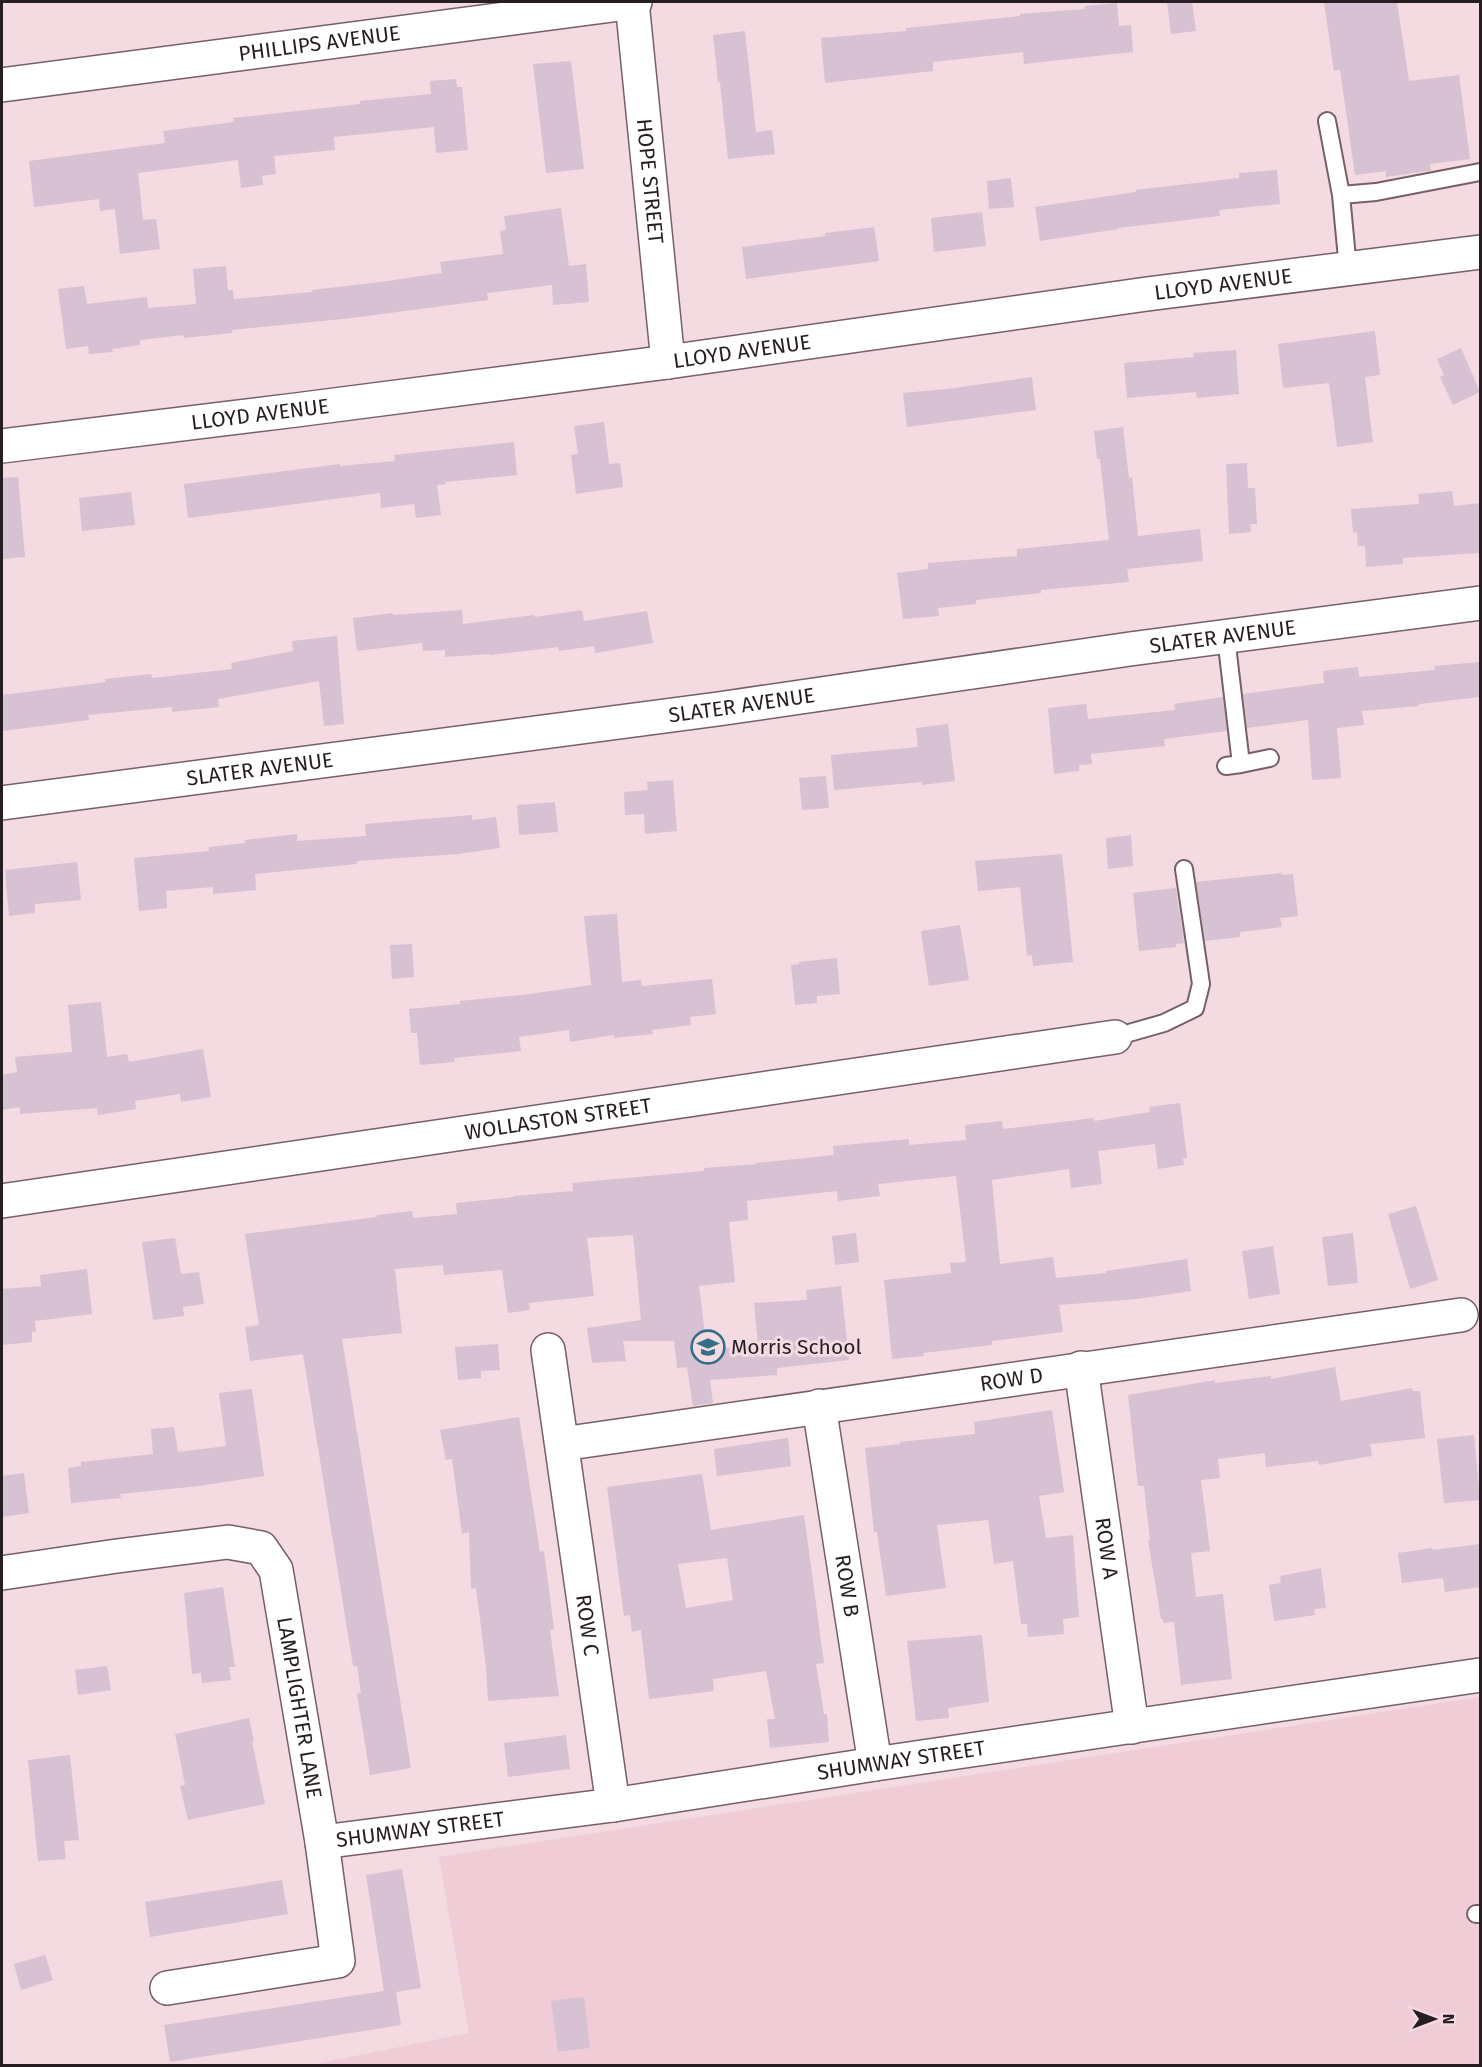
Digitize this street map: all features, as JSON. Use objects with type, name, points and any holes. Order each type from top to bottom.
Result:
[{"type":"street","name":"PHILLIPS AVENUE","points":[[2,85],[633,2]]},
{"type":"street","name":"HOPE STREET","points":[[633,2],[668,362]]},
{"type":"street","name":"LLOYD AVENUE","points":[[2,446],[296,411],[668,362],[1147,294],[1480,252]]},
{"type":"street","name":"SLATER AVENUE","points":[[2,802],[717,709],[1130,649],[1480,603]]},
{"type":"street","name":"WOLLASTON STREET","points":[[2,1201],[1115,1037]]},
{"type":"street","name":"ROW D","points":[[562,1444],[1461,1315]]},
{"type":"street","name":"ROW C","points":[[548,1350],[613,1806]]},
{"type":"street","name":"ROW A","points":[[1081,1368],[1132,1727]]},
{"type":"street","name":"ROW B","points":[[819,1406],[875,1764]]},
{"type":"street","name":"LAMPLIGHTER LANE","points":[[2,1573],[228,1542],[261,1548],[276,1570],[322,1842],[338,1961],[167,1988]]},
{"type":"street","name":"SHUMWAY STREET","points":[[322,1842],[613,1806],[875,1764],[1480,1675]]},
{"type":"lane","points":[[1327,121],[1341,195],[1348,269]]},
{"type":"lane","points":[[1341,195],[1376,192],[1480,172]]},
{"type":"lane","points":[[1226,636],[1233,765],[1270,758]]},
{"type":"lane","points":[[1115,1037],[1164,1023],[1195,1008],[1201,984],[1184,869]]},
{"type":"shaded area","points":[[1480,1697],[1480,2065],[305,2066],[469,2033],[439,1857]]},
{"type":"building","points":[[1167,2],[1192,2],[1196,31],[1171,34]]},
{"type":"building","points":[[1324,2],[1397,2],[1409,81],[1459,75],[1470,159],[1430,164],[1431,171],[1386,177],[1386,171],[1355,175],[1340,70],[1334,71]]},
{"type":"building","points":[[1117,3],[1119,26],[1131,25],[1133,52],[1024,64],[1023,52],[933,62],[933,71],[825,83],[821,38],[906,31],[906,28],[1020,16],[1020,14],[1085,9],[1085,6]]},
{"type":"building","points":[[745,31],[756,132],[772,130],[775,154],[728,159],[713,35]]},
{"type":"building","points":[[571,61],[584,169],[546,173],[533,64]]},
{"type":"building","points":[[456,79],[457,87],[462,87],[468,150],[436,153],[434,127],[334,137],[335,150],[274,156],[276,174],[262,176],[263,185],[241,188],[238,160],[138,173],[143,220],[156,219],[160,249],[120,254],[115,209],[100,211],[99,199],[34,207],[29,161],[165,143],[163,131],[234,122],[233,118],[431,94],[430,81]]},
{"type":"building","points":[[1277,170],[1280,204],[1219,210],[1220,216],[1118,228],[1040,241],[1035,207],[1136,192],[1135,190],[1239,178],[1239,173]]},
{"type":"building","points":[[1011,178],[1014,207],[989,209],[987,181]]},
{"type":"building","points":[[561,208],[569,266],[586,264],[589,302],[553,305],[552,285],[487,293],[488,300],[352,318],[232,330],[232,333],[140,340],[140,345],[112,349],[113,352],[89,354],[88,346],[66,349],[58,289],[84,286],[87,304],[147,297],[148,308],[196,304],[193,269],[226,266],[228,290],[233,290],[234,299],[312,292],[312,290],[442,273],[440,262],[503,254],[500,231],[506,230],[504,216]]},
{"type":"building","points":[[982,212],[986,246],[934,252],[931,218]]},
{"type":"building","points":[[874,227],[879,261],[746,279],[742,247]]},
{"type":"building","points":[[1375,331],[1380,375],[1365,377],[1373,442],[1337,447],[1329,383],[1283,388],[1278,344]]},
{"type":"building","points":[[1461,348],[1480,392],[1453,405],[1440,377],[1444,375],[1437,359]]},
{"type":"building","points":[[1236,350],[1239,394],[1197,398],[1196,392],[1127,398],[1124,363],[1194,357],[1193,353]]},
{"type":"building","points":[[1032,377],[1036,410],[907,427],[903,393]]},
{"type":"building","points":[[604,422],[609,464],[620,463],[623,487],[576,494],[571,455],[578,454],[574,426]]},
{"type":"building","points":[[1123,427],[1129,478],[1132,477],[1138,536],[1200,529],[1203,561],[1127,569],[1129,582],[1041,590],[1041,593],[976,600],[976,604],[938,608],[939,616],[903,619],[897,573],[928,569],[928,563],[1017,556],[1017,549],[1109,540],[1100,459],[1097,459],[1094,431]]},
{"type":"building","points":[[514,442],[517,475],[445,482],[446,484],[437,485],[441,515],[416,518],[414,504],[381,508],[380,493],[188,518],[184,484],[340,464],[340,466],[395,461],[394,455]]},
{"type":"building","points":[[1247,463],[1248,488],[1255,488],[1257,524],[1250,524],[1251,532],[1229,534],[1226,464]]},
{"type":"building","points":[[18,477],[25,557],[2,559],[2,478]]},
{"type":"building","points":[[1452,491],[1454,506],[1480,503],[1480,553],[1403,558],[1403,564],[1366,567],[1365,546],[1358,546],[1357,532],[1353,533],[1351,509],[1419,504],[1418,494]]},
{"type":"building","points":[[131,492],[135,525],[82,531],[79,498]]},
{"type":"building","points":[[462,610],[463,624],[582,610],[584,621],[647,611],[653,643],[595,653],[594,646],[559,651],[558,647],[490,655],[445,657],[445,650],[423,651],[422,643],[357,651],[353,618],[393,613],[393,615]]},
{"type":"building","points":[[337,636],[344,724],[324,726],[319,681],[218,699],[219,707],[172,712],[172,707],[88,715],[89,720],[2,731],[2,695],[106,682],[105,679],[151,674],[152,678],[232,669],[231,663],[293,651],[292,641]]},
{"type":"building","points":[[1480,662],[1480,697],[1362,711],[1364,725],[1337,728],[1341,778],[1312,780],[1308,720],[1247,728],[1243,694],[1324,683],[1323,671],[1358,667],[1359,677],[1435,670],[1434,666]]},
{"type":"building","points":[[1223,697],[1227,731],[1164,739],[1165,746],[1091,754],[1092,764],[1079,765],[1079,771],[1054,774],[1048,708],[1086,704],[1088,719],[1175,710],[1174,704]]},
{"type":"building","points":[[948,724],[955,781],[834,790],[831,755],[918,747],[916,728]]},
{"type":"building","points":[[826,776],[829,808],[802,810],[799,778]]},
{"type":"building","points":[[673,780],[677,831],[645,834],[644,814],[625,815],[624,792],[648,790],[647,782]]},
{"type":"building","points":[[555,802],[558,832],[519,835],[517,805]]},
{"type":"building","points":[[472,815],[472,820],[496,817],[500,848],[458,854],[357,861],[357,864],[255,874],[256,890],[213,894],[213,887],[166,891],[167,908],[139,911],[134,858],[209,851],[209,847],[245,843],[245,840],[297,834],[297,841],[366,836],[365,824]]},
{"type":"building","points":[[1131,835],[1133,866],[1108,869],[1106,838]]},
{"type":"building","points":[[1062,854],[1073,962],[1033,966],[1032,955],[1027,956],[1020,887],[978,891],[975,861]]},
{"type":"building","points":[[77,862],[81,900],[35,904],[35,913],[9,916],[5,870]]},
{"type":"building","points":[[1281,873],[1282,875],[1293,874],[1298,916],[1280,918],[1282,927],[1240,932],[1240,937],[1205,941],[1196,882]]},
{"type":"building","points":[[1176,888],[1184,943],[1176,944],[1176,947],[1139,951],[1133,893]]},
{"type":"building","points":[[617,914],[622,982],[641,980],[642,986],[712,979],[716,1014],[690,1017],[691,1025],[652,1030],[653,1034],[614,1038],[614,1035],[570,1042],[569,1030],[519,1037],[521,1051],[454,1058],[455,1062],[420,1065],[417,1033],[411,1033],[409,1009],[591,985],[584,916]]},
{"type":"building","points":[[960,925],[969,980],[929,986],[921,931]]},
{"type":"building","points":[[412,944],[414,977],[392,979],[390,945]]},
{"type":"building","points":[[837,958],[840,994],[817,996],[817,1003],[795,1005],[791,965]]},
{"type":"building","points":[[101,1002],[107,1057],[127,1054],[129,1062],[203,1049],[211,1097],[181,1102],[180,1094],[135,1101],[136,1109],[98,1115],[97,1108],[20,1114],[20,1107],[2,1110],[2,1075],[17,1072],[15,1057],[72,1052],[68,1005]]},
{"type":"building","points":[[1180,1103],[1187,1158],[1183,1158],[1184,1165],[1158,1169],[1155,1144],[1098,1151],[1102,1184],[1071,1188],[1069,1169],[992,1180],[1000,1264],[1053,1257],[1056,1278],[1106,1273],[1106,1271],[1187,1259],[1191,1291],[1137,1299],[1059,1305],[1063,1332],[992,1341],[992,1345],[892,1359],[884,1280],[951,1273],[950,1263],[966,1262],[956,1176],[878,1184],[880,1196],[838,1201],[837,1191],[747,1201],[748,1220],[729,1222],[735,1282],[699,1286],[707,1350],[758,1345],[754,1303],[807,1300],[806,1290],[841,1286],[849,1360],[777,1368],[777,1375],[710,1380],[713,1403],[693,1406],[687,1367],[677,1368],[674,1341],[623,1341],[626,1361],[592,1363],[587,1328],[641,1320],[633,1235],[587,1238],[594,1296],[529,1303],[530,1310],[508,1313],[502,1270],[444,1275],[443,1265],[395,1269],[402,1333],[342,1339],[411,1768],[370,1775],[357,1694],[361,1693],[357,1666],[353,1666],[303,1354],[250,1361],[245,1327],[259,1325],[245,1234],[412,1211],[413,1218],[457,1214],[456,1203],[573,1191],[572,1183],[704,1171],[704,1168],[834,1155],[833,1146],[909,1139],[909,1145],[966,1140],[965,1125],[1002,1121],[1003,1129],[1094,1118],[1094,1121],[1150,1112],[1149,1107]]},
{"type":"building","points":[[1416,1206],[1438,1280],[1410,1289],[1388,1214]]},
{"type":"building","points":[[856,1233],[859,1262],[835,1265],[832,1236]]},
{"type":"building","points":[[1353,1233],[1358,1283],[1328,1286],[1322,1237]]},
{"type":"building","points":[[175,1238],[181,1274],[199,1272],[204,1304],[183,1307],[184,1316],[153,1320],[142,1242]]},
{"type":"building","points":[[1273,1246],[1280,1294],[1249,1299],[1242,1251]]},
{"type":"building","points":[[87,1269],[92,1314],[35,1321],[36,1332],[32,1332],[32,1342],[2,1345],[2,1289],[41,1286],[40,1275]]},
{"type":"building","points":[[498,1344],[500,1370],[481,1371],[481,1378],[458,1380],[455,1347]]},
{"type":"building","points":[[1335,1367],[1341,1401],[1412,1388],[1413,1391],[1420,1391],[1425,1438],[1370,1444],[1372,1456],[1319,1465],[1318,1461],[1266,1467],[1265,1453],[1218,1459],[1220,1478],[1201,1480],[1210,1551],[1191,1553],[1196,1597],[1223,1594],[1232,1679],[1181,1685],[1174,1622],[1163,1623],[1161,1619],[1148,1540],[1150,1540],[1144,1486],[1138,1486],[1128,1395],[1215,1380],[1215,1383],[1271,1376],[1271,1379]]},
{"type":"building","points":[[252,1389],[264,1476],[199,1486],[120,1494],[121,1498],[71,1503],[68,1468],[81,1466],[81,1462],[153,1454],[151,1429],[174,1427],[178,1452],[226,1446],[219,1393]]},
{"type":"building","points":[[1052,1410],[1064,1492],[1039,1496],[1046,1538],[1073,1535],[1079,1617],[1063,1619],[1064,1634],[1028,1637],[1027,1624],[1021,1624],[1013,1561],[994,1564],[988,1520],[937,1525],[946,1588],[886,1596],[877,1532],[874,1532],[865,1448],[975,1434],[974,1422]]},
{"type":"building","points":[[519,1417],[540,1552],[544,1551],[554,1629],[550,1630],[559,1696],[488,1701],[476,1588],[471,1589],[469,1532],[462,1534],[452,1459],[446,1460],[440,1430]]},
{"type":"building","points":[[1474,1435],[1480,1500],[1444,1503],[1437,1439]]},
{"type":"building","points":[[788,1438],[791,1466],[717,1476],[714,1449]]},
{"type":"building","points":[[24,1473],[29,1513],[2,1517],[2,1476]]},
{"type":"building","points":[[702,1474],[711,1530],[804,1515],[824,1663],[816,1664],[824,1714],[827,1714],[829,1742],[770,1748],[767,1719],[775,1719],[766,1671],[713,1679],[714,1691],[649,1699],[641,1630],[632,1632],[630,1615],[624,1616],[607,1487]],"holes":[[[727,1558],[733,1600],[686,1608],[678,1564]]]},
{"type":"building","points":[[1480,1544],[1480,1587],[1445,1592],[1443,1578],[1402,1583],[1398,1553]]},
{"type":"building","points":[[1321,1568],[1326,1608],[1314,1609],[1315,1615],[1274,1621],[1269,1585],[1281,1583],[1280,1576]]},
{"type":"building","points":[[223,1587],[235,1667],[229,1667],[231,1680],[202,1683],[201,1673],[192,1674],[184,1593]]},
{"type":"building","points":[[982,1635],[989,1702],[948,1708],[949,1718],[916,1721],[907,1641]]},
{"type":"building","points":[[107,1666],[111,1690],[78,1695],[75,1670]]},
{"type":"building","points":[[249,1718],[265,1804],[188,1820],[180,1786],[185,1785],[175,1734]]},
{"type":"building","points":[[566,1735],[570,1769],[508,1777],[504,1743]]},
{"type":"building","points":[[70,1755],[79,1840],[64,1841],[66,1859],[38,1861],[28,1760]]},
{"type":"building","points":[[402,1869],[421,1988],[396,1992],[401,2025],[170,2062],[164,2025],[384,1991],[366,1875]]},
{"type":"building","points":[[282,1880],[288,1914],[150,1937],[145,1902]]},
{"type":"building","points":[[45,1955],[53,1980],[21,1990],[14,1964]]},
{"type":"building","points":[[584,1997],[590,2048],[558,2052],[551,2001]]},
{"type":"place","name":"Morris School","points":[[708,1347]]}]
